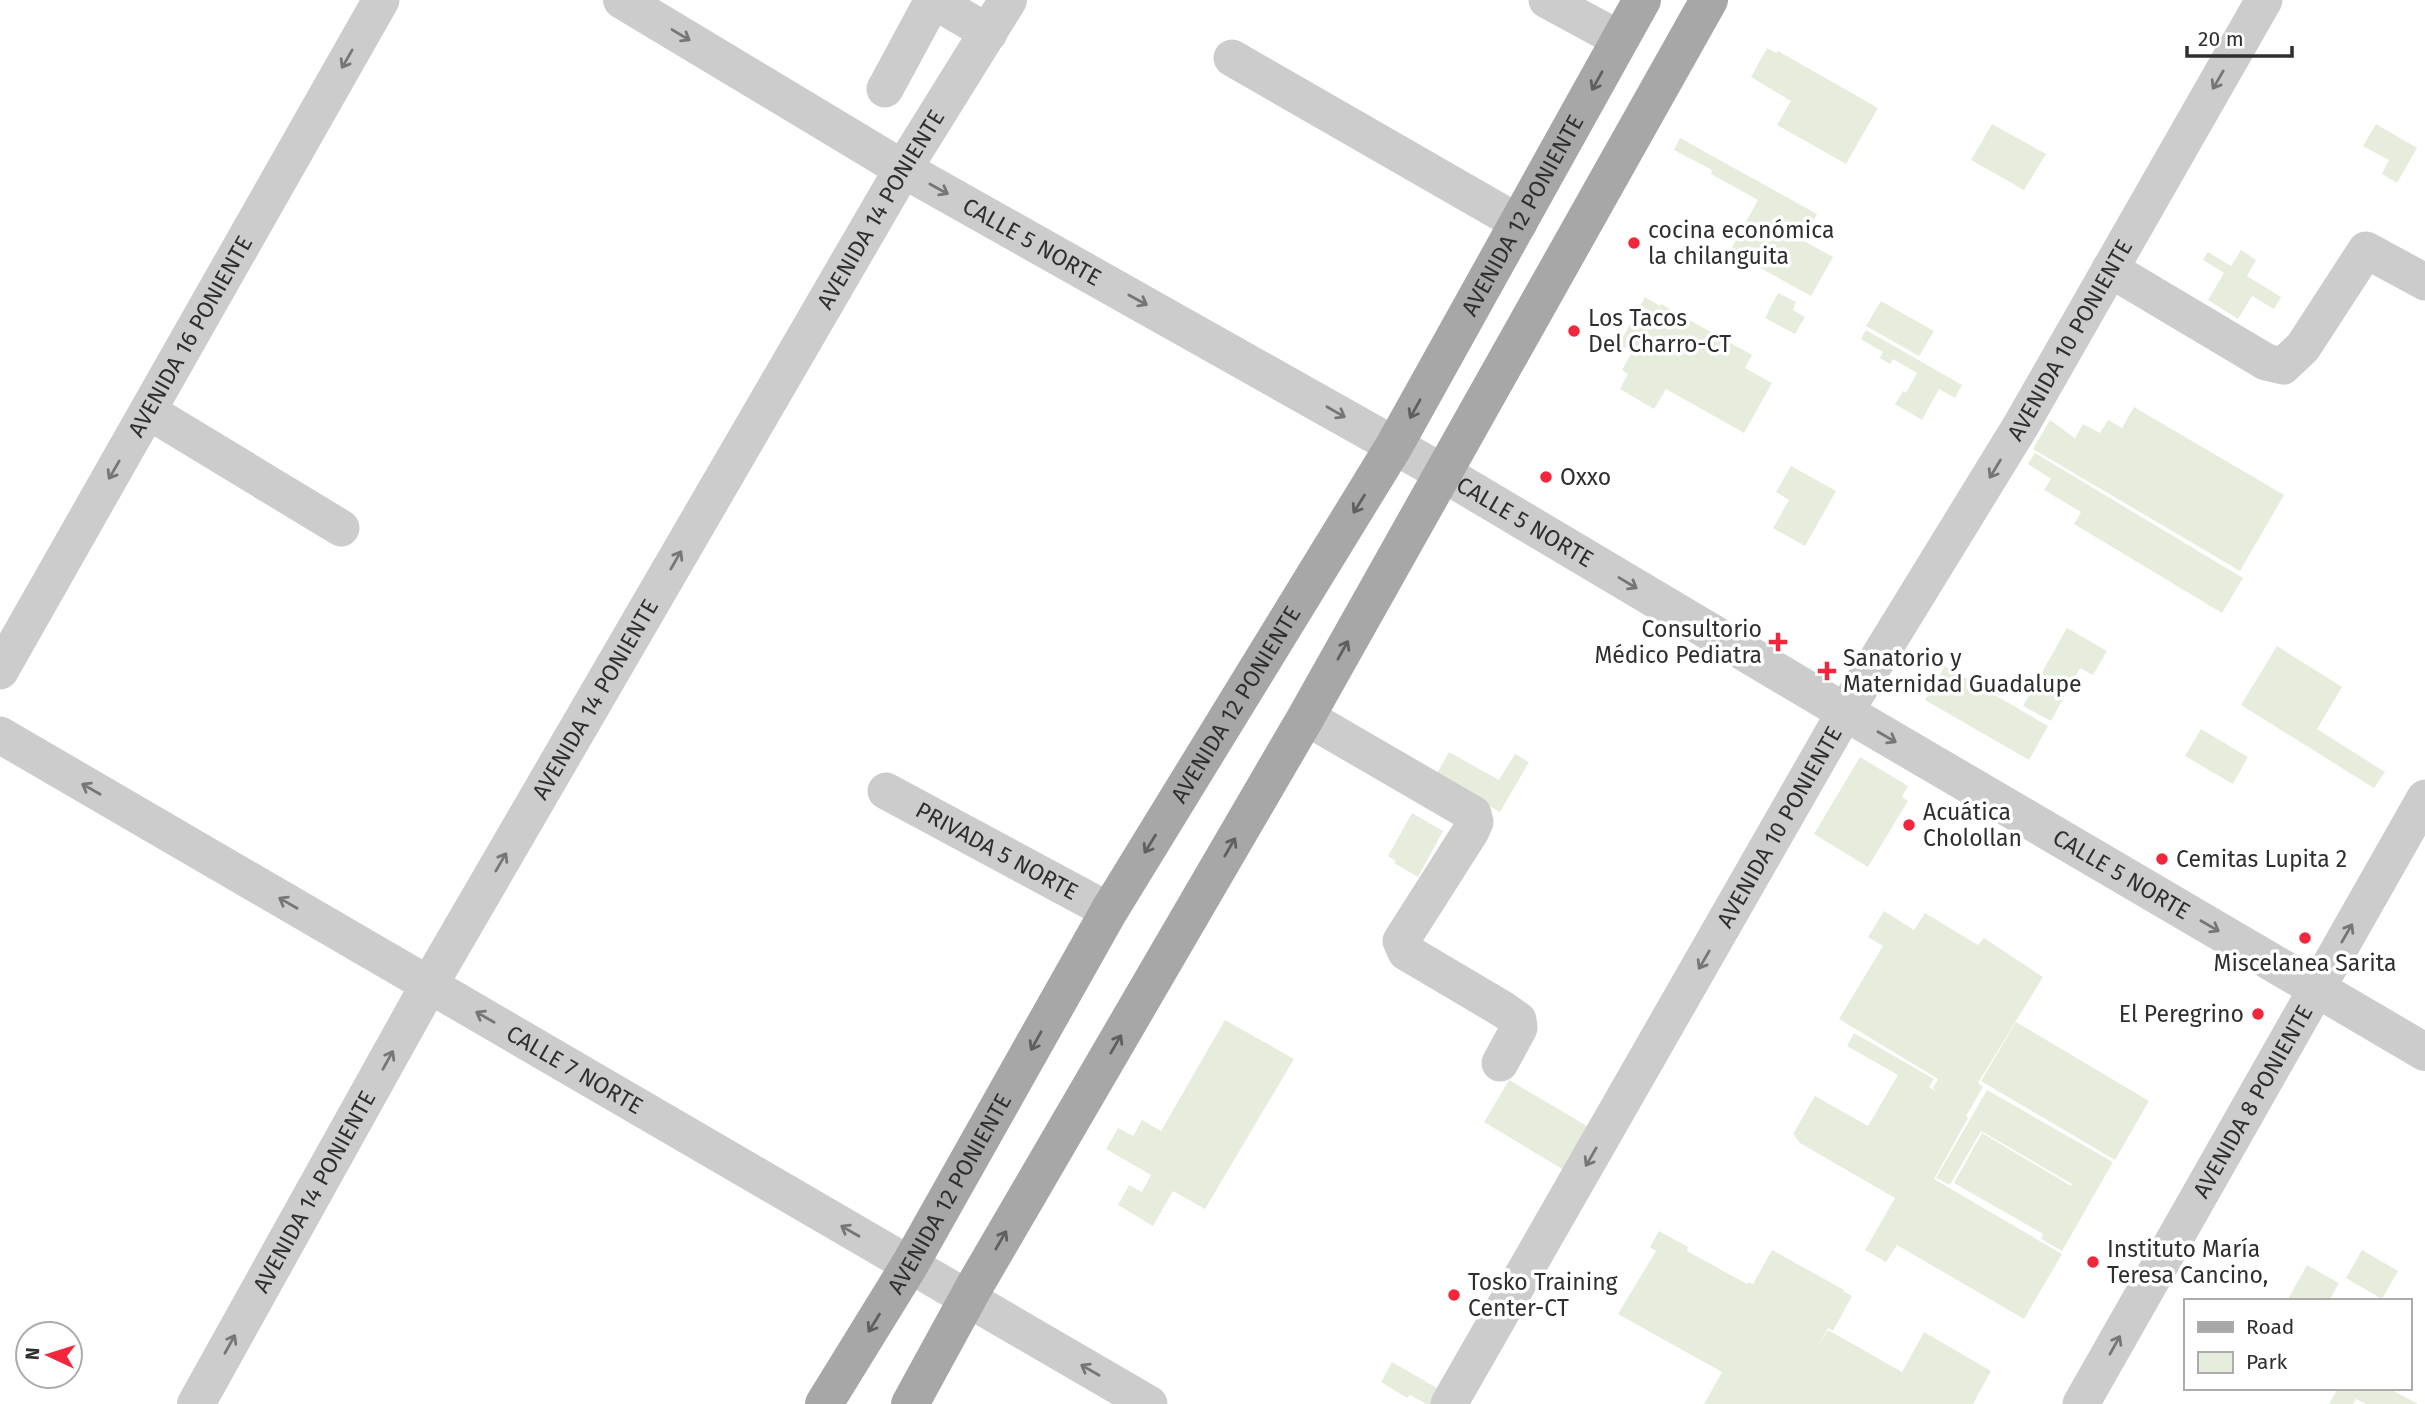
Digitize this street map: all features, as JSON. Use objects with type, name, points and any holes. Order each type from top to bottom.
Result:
[{"type":"main road","name":"AVENIDA 12 PONIENTE","points":[[824,1404],[909,1266],[1109,911],[1394,446],[1642,0]]},
{"type":"main road","points":[[910,1404],[967,1300],[1306,717],[1709,0]]},
{"type":"street","name":"AVENIDA 16 PONIENTE","points":[[0,671],[381,0]]},
{"type":"street","name":"CALLE 5 NORTE","points":[[622,0],[903,169],[1443,473],[2425,1052]]},
{"type":"street","points":[[885,89],[933,0],[989,33]]},
{"type":"street","name":"AVENIDA 14 PONIENTE","points":[[196,1404],[429,985],[903,169],[1008,0]]},
{"type":"street","points":[[1547,0],[1619,39]]},
{"type":"street","name":"AVENIDA 10 PONIENTE","points":[[1450,1404],[1846,712],[2020,427],[2264,0]]},
{"type":"street","points":[[1232,58],[1519,223]]},
{"type":"street","points":[[2110,270],[2266,362],[2283,366],[2303,348],[2366,250],[2425,282]]},
{"type":"street","points":[[148,411],[341,528]]},
{"type":"street","points":[[1306,717],[1473,814],[1475,822],[1471,831],[1401,941],[1406,952],[1518,1020],[1519,1028],[1500,1063]]},
{"type":"street","name":"CALLE 7 NORTE","points":[[0,735],[1149,1404]]},
{"type":"street","name":"PRIVADA 5 NORTE","points":[[886,791],[1109,911]]},
{"type":"street","name":"AVENIDA 8 PONIENTE","points":[[2081,1404],[2425,798]]},
{"type":"green space","points":[[1767,48],[1776,53],[1778,51],[1878,108],[1846,164],[1777,125],[1791,101],[1751,77]]},
{"type":"green space","points":[[1992,124],[2046,154],[2024,190],[1971,160]]},
{"type":"green space","points":[[2376,124],[2417,148],[2397,183],[2382,174],[2389,160],[2363,146]]},
{"type":"green space","points":[[1680,138],[1817,214],[1802,240],[1833,257],[1811,296],[1730,251],[1758,200],[1711,174],[1712,170],[1674,150]]},
{"type":"green space","points":[[2241,250],[2256,260],[2247,276],[2281,297],[2274,309],[2252,296],[2238,319],[2208,300],[2224,273],[2203,260],[2208,252],[2231,266]]},
{"type":"green space","points":[[1778,293],[1796,302],[1793,310],[1805,317],[1795,334],[1765,318]]},
{"type":"green space","points":[[1645,297],[1752,355],[1745,368],[1772,383],[1744,433],[1666,389],[1654,409],[1620,389],[1628,374],[1622,370],[1632,352],[1619,344]]},
{"type":"green space","points":[[1881,301],[1934,331],[1919,356],[1866,326]]},
{"type":"green space","points":[[1866,330],[1962,385],[1955,398],[1939,389],[1922,420],[1895,404],[1903,391],[1906,393],[1917,373],[1893,359],[1890,364],[1880,358],[1883,352],[1861,339]]},
{"type":"green space","points":[[2134,407],[2284,495],[2240,571],[2033,449],[2050,420],[2075,438],[2083,424],[2100,433],[2108,420],[2122,428]]},
{"type":"green space","points":[[2035,453],[2243,578],[2222,613],[2074,524],[2081,512],[2044,490],[2051,479],[2028,464]]},
{"type":"green space","points":[[1791,466],[1836,491],[1805,546],[1773,528],[1789,500],[1776,492]]},
{"type":"green space","points":[[2067,628],[2107,651],[2093,675],[2080,668],[2051,721],[2023,706]]},
{"type":"green space","points":[[2277,646],[2342,687],[2317,729],[2385,772],[2374,788],[2241,705]]},
{"type":"green space","points":[[1945,666],[2048,726],[2029,760],[1925,700]]},
{"type":"green space","points":[[2201,729],[2248,757],[2233,784],[2185,756]]},
{"type":"green space","points":[[1449,752],[1499,780],[1515,754],[1529,762],[1500,812],[1436,775]]},
{"type":"green space","points":[[1860,757],[1908,786],[1902,797],[1908,801],[1868,867],[1814,834]]},
{"type":"green space","points":[[1412,813],[1443,831],[1418,877],[1394,863],[1396,861],[1388,856]]},
{"type":"green space","points":[[1884,911],[1914,930],[1925,913],[1978,945],[1984,938],[2043,977],[1978,1083],[1983,1087],[1934,1179],[2062,1254],[2024,1319],[1897,1245],[1886,1262],[1865,1250],[1895,1198],[1800,1143],[1793,1134],[1815,1096],[1868,1126],[1898,1075],[1847,1046],[1854,1033],[1934,1079],[1929,1087],[1938,1092],[1933,1088],[1938,1079],[1839,1019],[1883,946],[1868,937]]},
{"type":"green space","points":[[1225,1020],[1294,1059],[1205,1209],[1173,1191],[1153,1226],[1118,1205],[1129,1185],[1142,1192],[1151,1175],[1106,1149],[1118,1128],[1133,1136],[1142,1120],[1161,1131]]},
{"type":"green space","points":[[2016,1022],[2149,1101],[2115,1160],[1981,1081]]},
{"type":"green space","points":[[1509,1080],[1592,1129],[1567,1172],[1484,1122]]},
{"type":"green space","points":[[1987,1090],[2113,1162],[2062,1251],[2041,1239],[2043,1234],[1954,1183],[1982,1133],[2071,1186],[2072,1184],[1981,1131],[1950,1185],[1936,1178]]},
{"type":"green space","points":[[1659,1231],[1688,1247],[1687,1251],[1747,1284],[1753,1284],[1772,1250],[1844,1290],[1852,1296],[1833,1331],[1828,1328],[1817,1348],[1828,1330],[1902,1372],[1924,1332],[1991,1371],[1973,1404],[1704,1404],[1722,1372],[1618,1314],[1656,1251],[1650,1247]]},
{"type":"green space","points":[[2362,1250],[2398,1271],[2382,1299],[2346,1278]]},
{"type":"green space","points":[[2307,1265],[2339,1283],[2330,1299],[2288,1299]]},
{"type":"green space","points":[[1392,1362],[1444,1392],[1437,1404],[1426,1404],[1410,1395],[1407,1398],[1381,1382]]},
{"type":"green space","points":[[2337,1390],[2392,1390],[2418,1404],[2366,1404],[2356,1399],[2353,1404],[2329,1404]]},
{"type":"place","name":"cocina económica la chilanguita","points":[[1634,243]]},
{"type":"place","name":"Los Tacos Del Charro-CT","points":[[1574,331]]},
{"type":"place","name":"Oxxo","points":[[1546,477]]},
{"type":"place","name":"Consultorio Médico Pediatra","points":[[1778,642]]},
{"type":"place","name":"Sanatorio y Maternidad Guadalupe","points":[[1827,671]]},
{"type":"place","name":"Acuática Cholollan","points":[[1909,825]]},
{"type":"place","name":"Cemitas Lupita 2","points":[[2162,859]]},
{"type":"place","name":"Miscelanea Sarita","points":[[2305,938]]},
{"type":"place","name":"El Peregrino","points":[[2258,1014]]},
{"type":"place","name":"Instituto María Teresa Cancino,","points":[[2093,1262]]},
{"type":"place","name":"Tosko Training Center-CT","points":[[1454,1295]]}]
